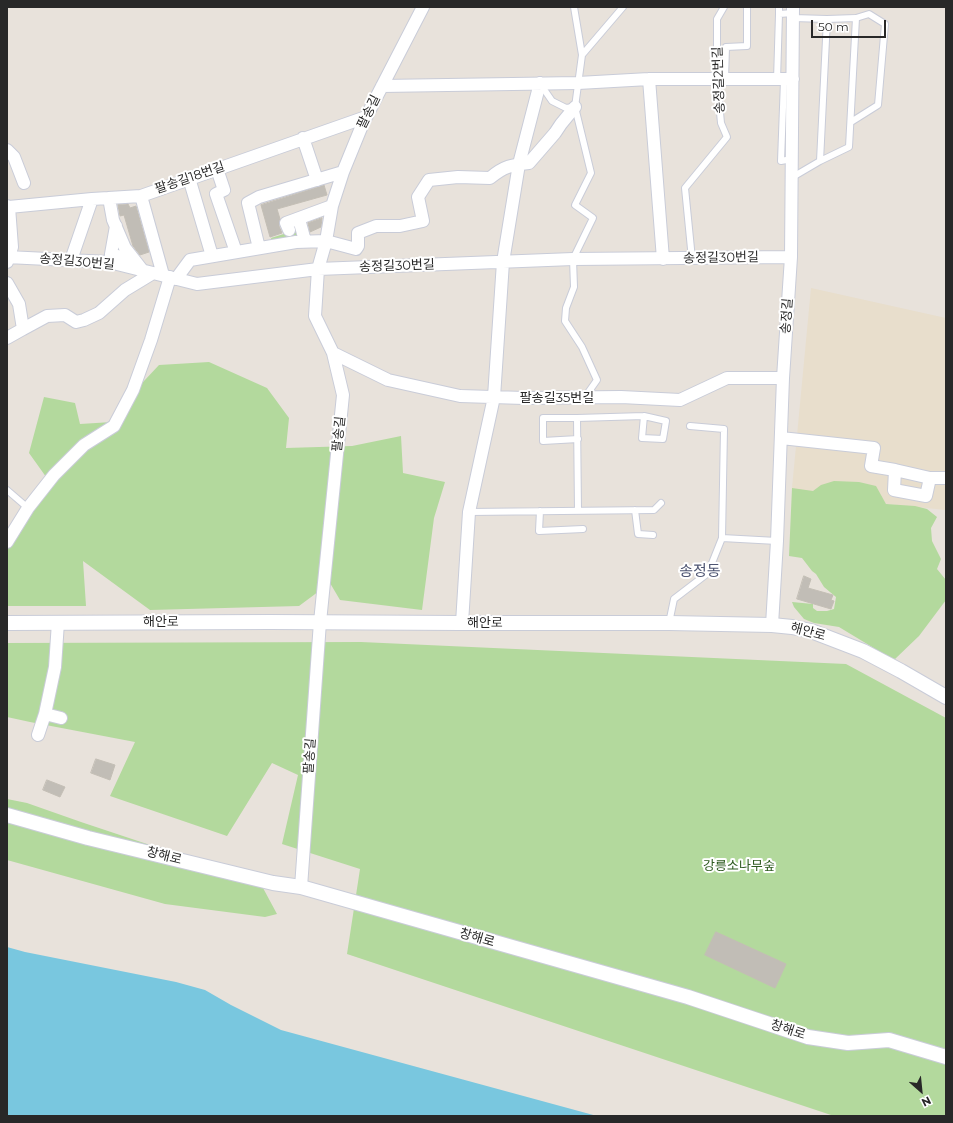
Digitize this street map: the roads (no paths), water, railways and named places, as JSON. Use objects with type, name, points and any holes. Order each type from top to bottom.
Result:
[{"type":"street","name":"팔송길","points":[[301,887],[320,622],[343,395],[333,353],[315,316],[318,269],[326,241],[332,206],[343,172],[366,117],[423,7]]},
{"type":"street","name":"송정길","points":[[772,625],[777,540],[783,378],[791,257],[792,159],[784,79],[793,12]]},
{"type":"street","points":[[382,86],[578,83],[649,79],[784,79]]},
{"type":"street","points":[[649,79],[664,259]]},
{"type":"street","points":[[462,623],[469,512],[494,397],[503,262],[519,164],[540,83]]},
{"type":"street","points":[[7,338],[46,316],[65,315],[76,322],[84,320],[99,313],[125,290],[157,273],[190,260],[305,241],[326,241],[356,249],[358,246],[358,233],[364,230],[376,226],[400,226],[422,221],[418,197],[429,180],[458,177],[490,178],[499,170],[513,165],[529,163],[575,107]]},
{"type":"street","name":"팔송길18번길","points":[[8,207],[141,196],[366,117]]},
{"type":"street","points":[[303,138],[317,180]]},
{"type":"street","points":[[7,150],[14,157],[24,183]]},
{"type":"street","points":[[217,169],[224,190],[216,194],[236,252]]},
{"type":"street","points":[[259,248],[248,203],[259,197],[343,172]]},
{"type":"street","points":[[189,178],[212,256]]},
{"type":"street","points":[[7,542],[28,508],[54,474],[84,445],[114,426],[133,390],[151,340],[157,273],[141,196]]},
{"type":"street","points":[[109,198],[113,220],[125,248],[157,273]]},
{"type":"street","points":[[71,260],[92,199]]},
{"type":"street","points":[[289,230],[286,223],[332,206]]},
{"type":"street","points":[[8,207],[12,247],[8,258]]},
{"type":"street","points":[[299,219],[305,241]]},
{"type":"street","name":"송정길30번길","points":[[8,258],[109,262],[196,284],[318,269],[573,259],[791,257]]},
{"type":"street","points":[[7,283],[19,304],[23,330]]},
{"type":"street","name":"팔송길35번길","points":[[333,353],[388,380],[460,396],[524,398],[621,397],[680,400],[727,378],[783,378]]},
{"type":"street","points":[[781,438],[874,448],[871,466],[930,478],[946,478]]},
{"type":"street","points":[[895,470],[894,490],[926,496],[930,478]]},
{"type":"street","name":"해안로","points":[[7,622],[669,623],[772,625],[811,631],[863,651],[946,697]]},
{"type":"street","points":[[38,735],[45,714],[55,666],[58,622]]},
{"type":"street","points":[[45,714],[61,718]]},
{"type":"street","name":"창해로","points":[[7,815],[88,838],[273,883],[301,887],[688,997],[808,1037],[848,1043],[889,1040],[946,1057]]},
{"type":"lane","points":[[574,7],[582,55],[575,107],[591,173],[575,205],[593,218],[573,259],[574,287],[566,308],[565,321],[582,347],[597,380],[585,398]]},
{"type":"lane","points":[[582,55],[623,7]]},
{"type":"lane","name":"송정길2번길","points":[[692,259],[685,188],[727,137],[721,123],[721,80],[717,19],[724,7]]},
{"type":"lane","points":[[721,80],[726,47],[747,46],[747,7]]},
{"type":"lane","points":[[784,79],[779,10],[827,19],[856,18],[869,14],[885,24],[878,105],[851,122]]},
{"type":"lane","points":[[792,178],[849,147],[856,18]]},
{"type":"lane","points":[[820,162],[827,19]]},
{"type":"lane","points":[[540,83],[552,101],[566,108],[575,107]]},
{"type":"lane","points":[[578,439],[543,441],[543,418],[644,416],[666,420],[663,439],[642,438],[644,416]]},
{"type":"lane","points":[[577,418],[578,511]]},
{"type":"lane","points":[[669,623],[674,599],[708,573],[722,538],[724,429],[690,426]]},
{"type":"lane","points":[[7,490],[28,508]]},
{"type":"lane","points":[[469,512],[654,510],[661,503]]},
{"type":"lane","points":[[635,510],[638,534],[653,535]]},
{"type":"lane","points":[[540,511],[539,531],[583,529]]},
{"type":"lane","points":[[722,538],[777,540]]},
{"type":"water","points":[[7,947],[25,952],[176,982],[205,990],[281,1030],[597,1116],[7,1116]]},
{"type":"district","name":"송정동","points":[[700,572]]},
{"type":"park label","name":"강릉소나무숲","points":[[739,866]]}]
